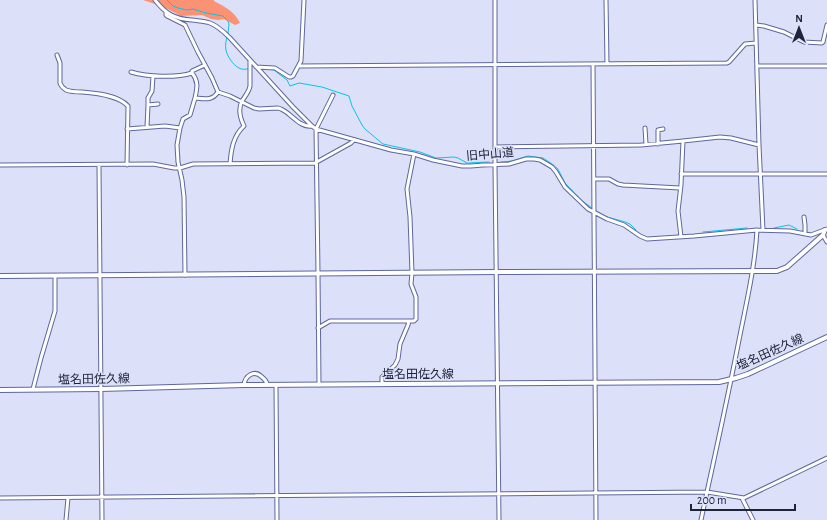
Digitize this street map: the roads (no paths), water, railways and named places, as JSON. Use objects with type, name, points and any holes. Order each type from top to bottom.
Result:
[{"type":"main road","points":[[0,276],[412,272],[777,271],[787,267],[825,232]]},
{"type":"main road","name":"塩名田佐久線","points":[[0,390],[244,385],[711,382],[731,380],[748,374],[827,337]]},
{"type":"street","name":"旧中山道","points":[[155,0],[160,7],[173,16],[182,19],[204,21],[215,25],[226,34],[316,129],[391,150],[462,166],[509,164],[529,159],[540,160],[549,164],[565,187],[585,207],[594,213],[628,227],[640,236],[647,239],[757,230],[805,234],[825,232]]},
{"type":"street","points":[[256,67],[274,68],[289,78],[293,76],[301,61],[304,0]]},
{"type":"street","points":[[495,0],[495,147],[500,520]]},
{"type":"street","points":[[606,0],[607,64]]},
{"type":"street","points":[[756,0],[759,144],[763,230]]},
{"type":"street","points":[[166,12],[167,16],[185,25],[218,92],[259,109],[281,109],[300,123],[307,126],[312,126]]},
{"type":"street","points":[[756,26],[764,26],[784,32],[801,41],[822,43],[827,25]]},
{"type":"street","points":[[299,66],[727,63],[745,44],[756,43]]},
{"type":"street","points":[[57,55],[60,63],[60,83],[62,87],[67,90],[101,94],[124,102],[128,106],[127,164]]},
{"type":"street","points":[[230,164],[235,137],[244,126],[240,115],[242,102],[250,86],[250,61]]},
{"type":"street","points":[[593,64],[596,520]]},
{"type":"street","points":[[132,72],[153,76],[186,75],[204,65]]},
{"type":"street","points":[[757,66],[827,66]]},
{"type":"street","points":[[185,275],[184,197],[177,155],[177,145],[180,128],[184,118],[190,115],[198,87],[196,79],[192,73]]},
{"type":"street","points":[[147,127],[148,98],[152,91],[153,76]]},
{"type":"street","points":[[195,98],[211,98],[218,92]]},
{"type":"street","points":[[319,385],[316,129],[333,95]]},
{"type":"street","points":[[148,105],[158,104]]},
{"type":"street","points":[[127,129],[165,126],[180,128]]},
{"type":"street","points":[[646,128],[646,144]]},
{"type":"street","points":[[658,144],[658,130],[663,129]]},
{"type":"street","points":[[495,147],[658,144],[720,137],[759,144]]},
{"type":"street","points":[[0,165],[158,164],[169,168],[180,168],[193,164],[317,162],[352,143],[354,140]]},
{"type":"street","points":[[681,237],[678,210],[683,141]]},
{"type":"street","points":[[318,328],[330,321],[415,320],[416,297],[411,284],[410,217],[407,189],[414,154]]},
{"type":"street","points":[[99,165],[102,520]]},
{"type":"street","points":[[681,174],[827,174]]},
{"type":"street","points":[[594,179],[608,179],[623,185],[680,188]]},
{"type":"street","points":[[804,217],[805,234]]},
{"type":"street","points":[[701,520],[731,380],[756,249],[757,230]]},
{"type":"street","points":[[825,232],[827,242]]},
{"type":"street","points":[[33,390],[55,311],[55,276]]},
{"type":"street","points":[[382,384],[382,377],[395,365],[398,359],[400,344],[409,321]]},
{"type":"street","points":[[244,385],[244,381],[254,373],[260,374],[266,381],[267,385]]},
{"type":"street","points":[[276,385],[277,520]]},
{"type":"street","points":[[0,498],[707,492],[742,498],[827,458]]},
{"type":"street","points":[[66,520],[68,498]]},
{"type":"street","points":[[742,498],[753,520]]},
{"type":"waterway","points":[[167,0],[173,6],[178,8],[187,10],[193,9],[223,16],[229,24],[228,33]]},
{"type":"waterway","points":[[227,37],[226,50],[231,60],[240,69],[248,69]]},
{"type":"waterway","points":[[267,69],[274,70],[287,80],[290,86],[299,83],[322,87],[349,96],[352,106],[362,125],[383,144],[420,152],[436,158],[454,157],[467,163],[489,162]]},
{"type":"waterway","points":[[501,162],[512,161],[528,156],[543,158],[558,169],[565,183],[581,200],[592,208]]},
{"type":"waterway","points":[[596,211],[604,216],[630,224],[636,230]]},
{"type":"waterway","points":[[774,228],[789,225],[797,229]]},
{"type":"waterway","points":[[703,232],[747,228]]}]
